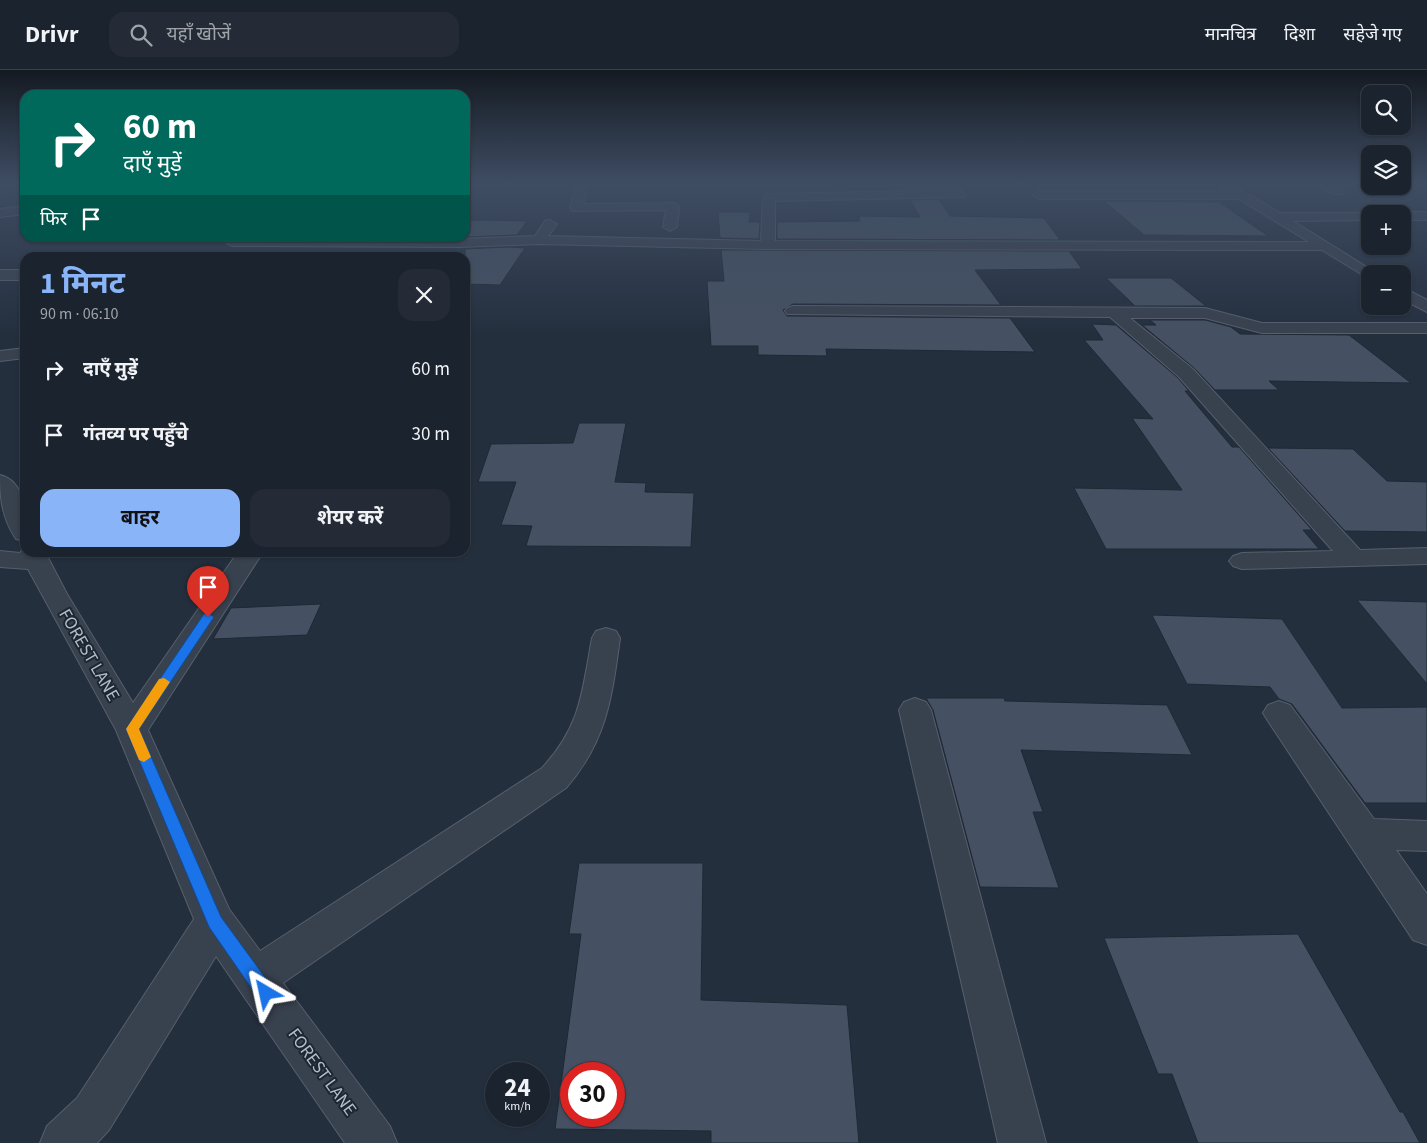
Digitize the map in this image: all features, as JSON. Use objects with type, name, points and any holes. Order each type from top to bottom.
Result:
[{"type":"street","points":[[539,240],[544,233]]},
{"type":"street","points":[[768,233],[768,245]]},
{"type":"street","points":[[1303,233],[1361,268]]},
{"type":"street","points":[[470,242],[539,240],[768,245],[1324,246]]},
{"type":"street","points":[[232,242],[460,242]]},
{"type":"street","points":[[454,252],[460,242]]},
{"type":"street","points":[[0,275],[20,274]]},
{"type":"street","points":[[1411,297],[1427,307]]},
{"type":"street","points":[[793,311],[1205,313],[1262,328],[1427,328]]},
{"type":"street","points":[[1113,312],[1186,373],[1353,558]]},
{"type":"street","points":[[0,356],[20,354]]},
{"type":"street","name":"FOREST LANE","points":[[0,482],[5,488],[20,524]]},
{"type":"street","points":[[0,559],[20,553]]},
{"type":"street","points":[[1242,560],[1427,556]]},
{"type":"street","name":"FOREST LANE","points":[[35,557],[132,729],[215,922],[373,1143]]},
{"type":"street","points":[[132,729],[248,557]]},
{"type":"street","points":[[255,978],[554,778],[577,750],[584,737],[594,706],[606,638]]},
{"type":"street","points":[[915,710],[1022,1143]]},
{"type":"street","points":[[1279,713],[1427,927]]},
{"type":"street","points":[[1364,834],[1427,836]]},
{"type":"street","points":[[64,1143],[93,1114],[215,922]]},
{"type":"building","points":[[470,233],[518,233],[517,235],[470,237]]},
{"type":"building","points":[[720,233],[759,233],[759,239],[720,238]]},
{"type":"building","points":[[777,233],[1055,233],[1060,240],[777,239]]},
{"type":"building","points":[[1142,233],[1264,233],[1268,236],[1144,235]]},
{"type":"building","points":[[525,248],[500,285],[470,284],[470,252],[465,252],[465,249]]},
{"type":"building","points":[[721,250],[1069,251],[1082,269],[975,270],[1001,305],[793,304],[783,310],[787,316],[1010,318],[1035,352],[826,349],[827,356],[758,355],[758,346],[711,346],[707,281],[724,281]]},
{"type":"building","points":[[1106,278],[1171,278],[1206,306],[1135,306]]},
{"type":"building","points":[[1150,320],[1205,320],[1231,327],[1240,334],[1349,335],[1411,383],[1269,381],[1279,390],[1215,390],[1194,368],[1142,325],[1156,325]]},
{"type":"building","points":[[1092,324],[1116,325],[1178,378],[1189,391],[1185,391],[1232,447],[1239,447],[1312,530],[1303,530],[1319,549],[1106,549],[1074,488],[1182,490],[1132,418],[1153,419],[1084,340],[1103,340]]},
{"type":"building","points":[[579,423],[626,423],[615,482],[646,483],[645,492],[694,493],[691,547],[526,546],[532,526],[501,525],[516,482],[478,482],[491,444],[573,443]]},
{"type":"building","points":[[1268,448],[1353,449],[1387,481],[1427,482],[1427,532],[1345,531]]},
{"type":"building","points":[[1357,600],[1427,602],[1427,684]]},
{"type":"building","points":[[321,604],[307,635],[213,639],[231,608]]},
{"type":"building","points":[[1152,615],[1282,619],[1342,708],[1427,707],[1427,803],[1365,803],[1292,704],[1279,699],[1270,687],[1187,684]]},
{"type":"building","points":[[926,698],[1004,698],[1005,701],[1167,705],[1192,755],[1021,750],[1043,812],[1033,812],[1059,888],[980,887],[933,710]]},
{"type":"building","points":[[579,863],[703,863],[701,1000],[847,1005],[859,1143],[711,1143],[711,1131],[555,1129],[560,1092],[560,1127],[625,1127],[625,1062],[564,1062],[581,934],[569,934]]},
{"type":"building","points":[[1298,934],[1400,1112],[1403,1112],[1420,1143],[1198,1143],[1172,1074],[1158,1074],[1104,938]]},
{"type":"slow traffic","points":[[144,757],[132,729],[164,682]]},
{"type":"route","points":[[208,617],[132,729],[215,922],[266,993]]}]
